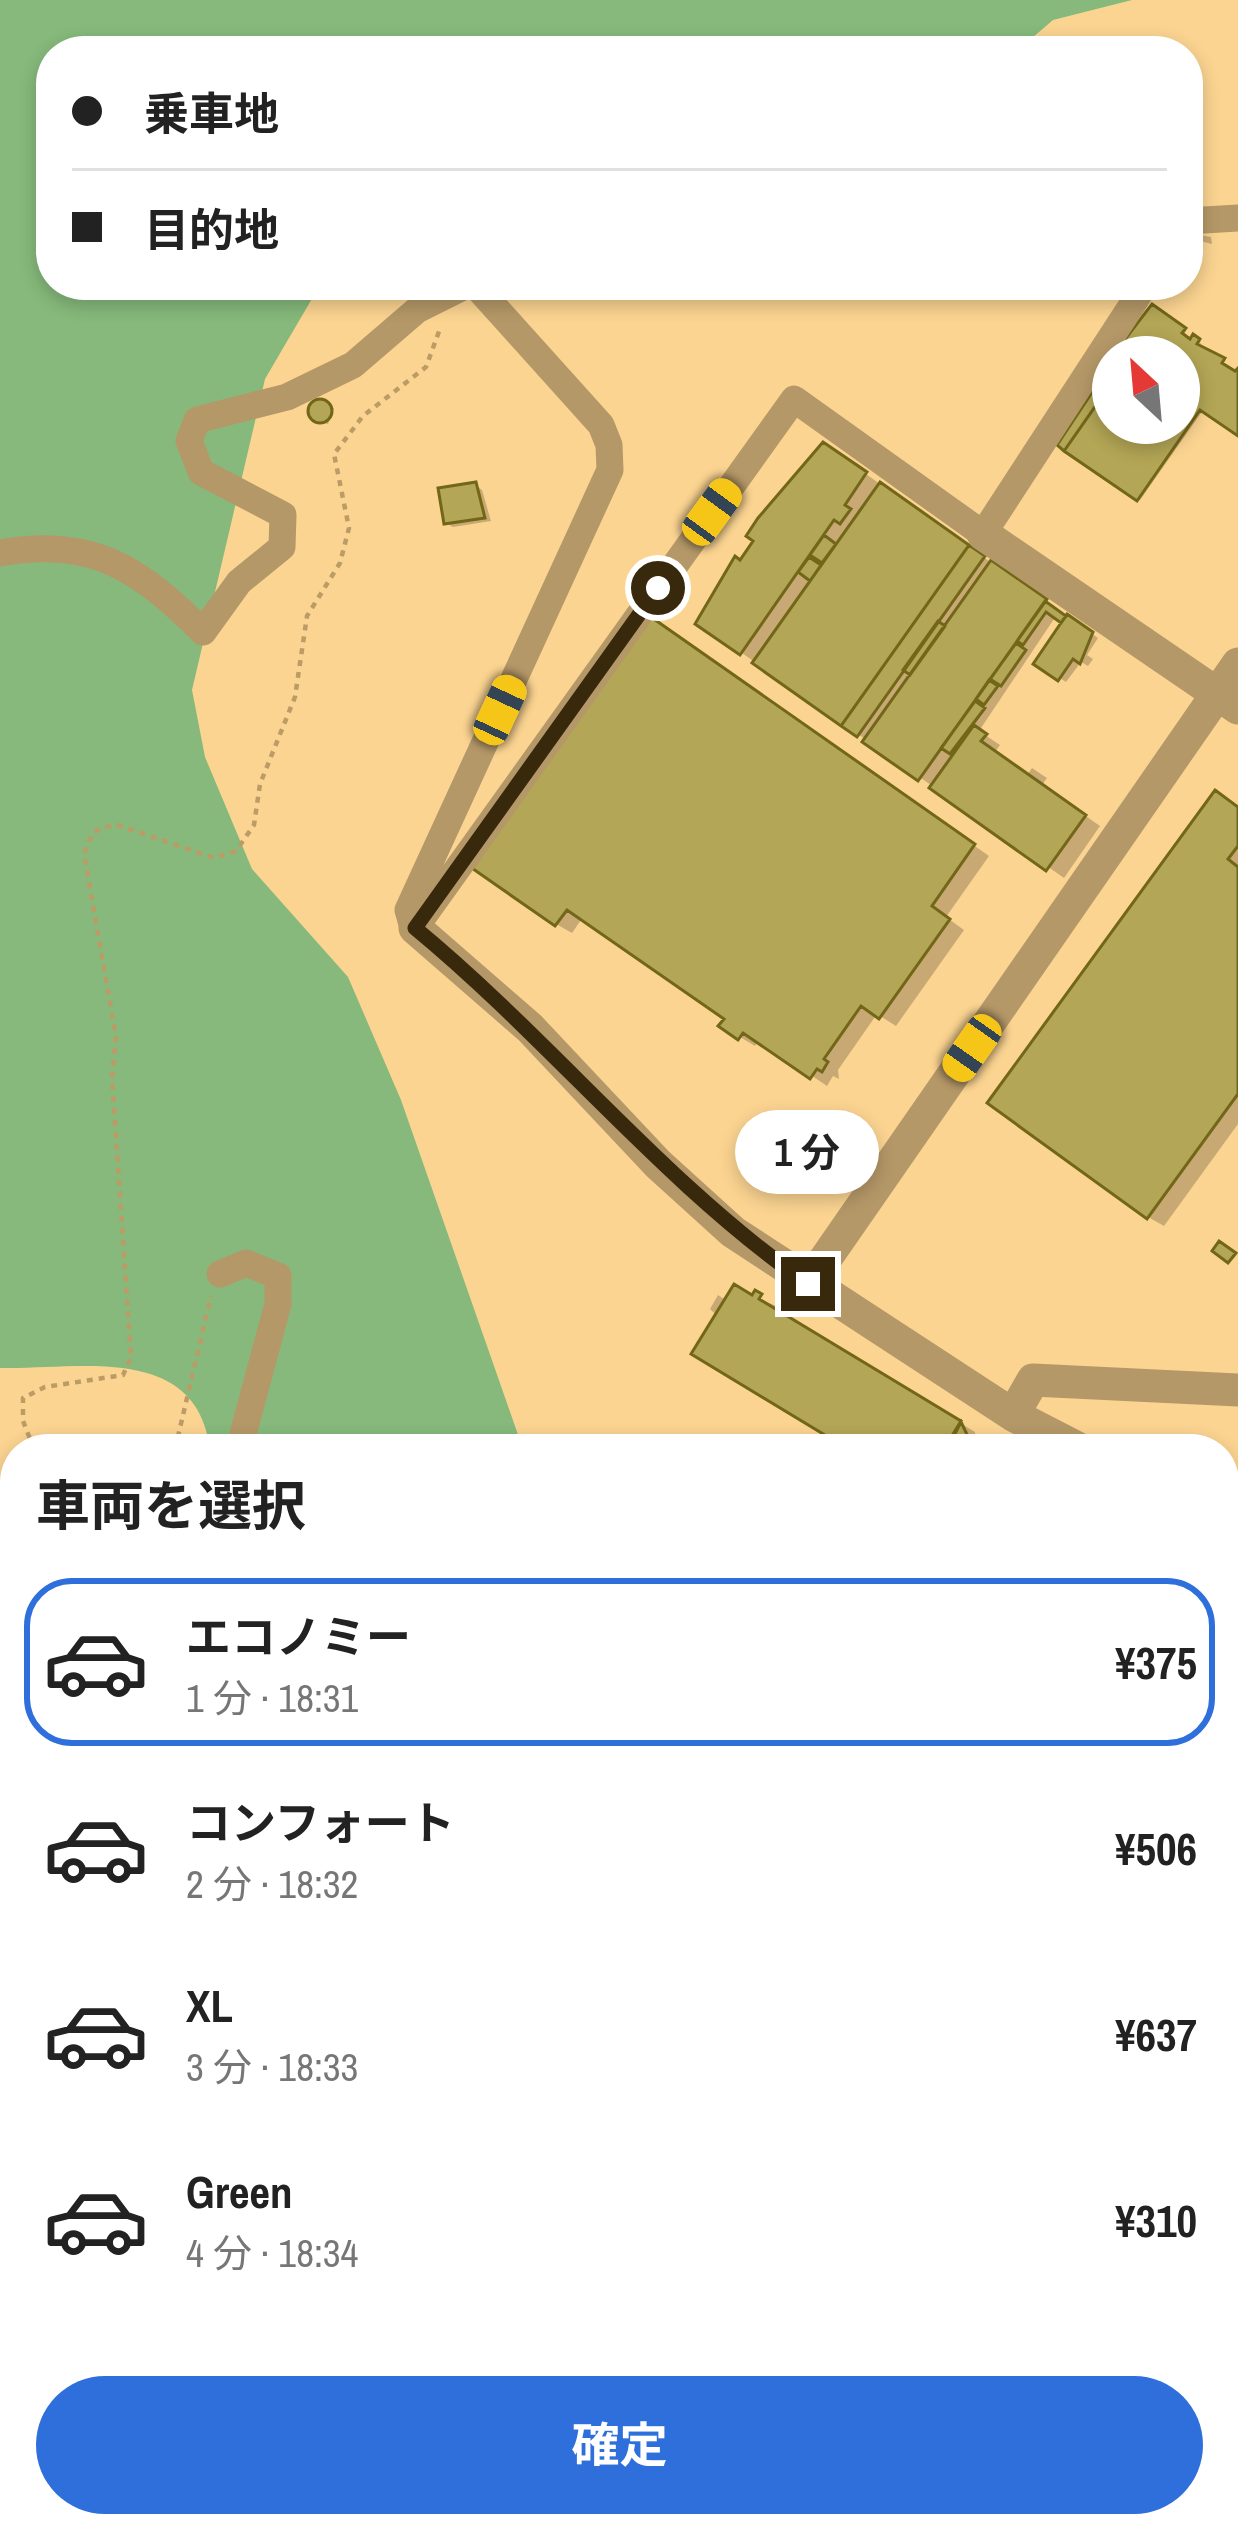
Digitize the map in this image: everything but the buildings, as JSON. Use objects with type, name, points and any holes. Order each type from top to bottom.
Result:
[{"type":"street","points":[[1203,219],[1238,218]]},
{"type":"street","points":[[0,553],[76,549],[111,560],[152,582],[203,632],[239,582],[282,547],[286,535],[283,515],[201,472],[189,441],[197,420],[287,397],[353,365],[417,310],[439,300]]},
{"type":"street","points":[[485,300],[601,425],[609,445],[610,470],[409,910],[415,928],[530,1028],[703,1205],[808,1284],[1042,1434]]},
{"type":"street","points":[[983,534],[1134,300]]},
{"type":"street","points":[[415,928],[794,399],[1228,701]]},
{"type":"street","points":[[808,1284],[1228,701],[1238,664]]},
{"type":"street","points":[[220,1274],[246,1263],[278,1276],[278,1304],[242,1434]]},
{"type":"street","points":[[1013,1415],[1033,1381],[1238,1390]]},
{"type":"path","points":[[28,1434],[23,1421],[27,1395],[45,1387],[123,1375],[131,1357],[112,1078],[116,1037],[84,854],[93,832],[115,824],[214,858],[236,851],[245,838],[296,697],[308,616],[340,563],[349,528],[334,454],[364,416],[426,367],[442,324]]},
{"type":"path","points":[[179,1434],[220,1274]]},
{"type":"green space","points":[[0,0],[1132,0],[1053,20],[1034,36],[36,36],[36,300],[311,300],[265,379],[192,690],[205,757],[252,869],[348,977],[401,1100],[518,1434],[206,1434],[200,1415],[182,1391],[158,1377],[97,1366],[0,1368]]},
{"type":"route","points":[[658,588],[415,928],[530,1028],[658,1164],[733,1232],[808,1284]]}]
